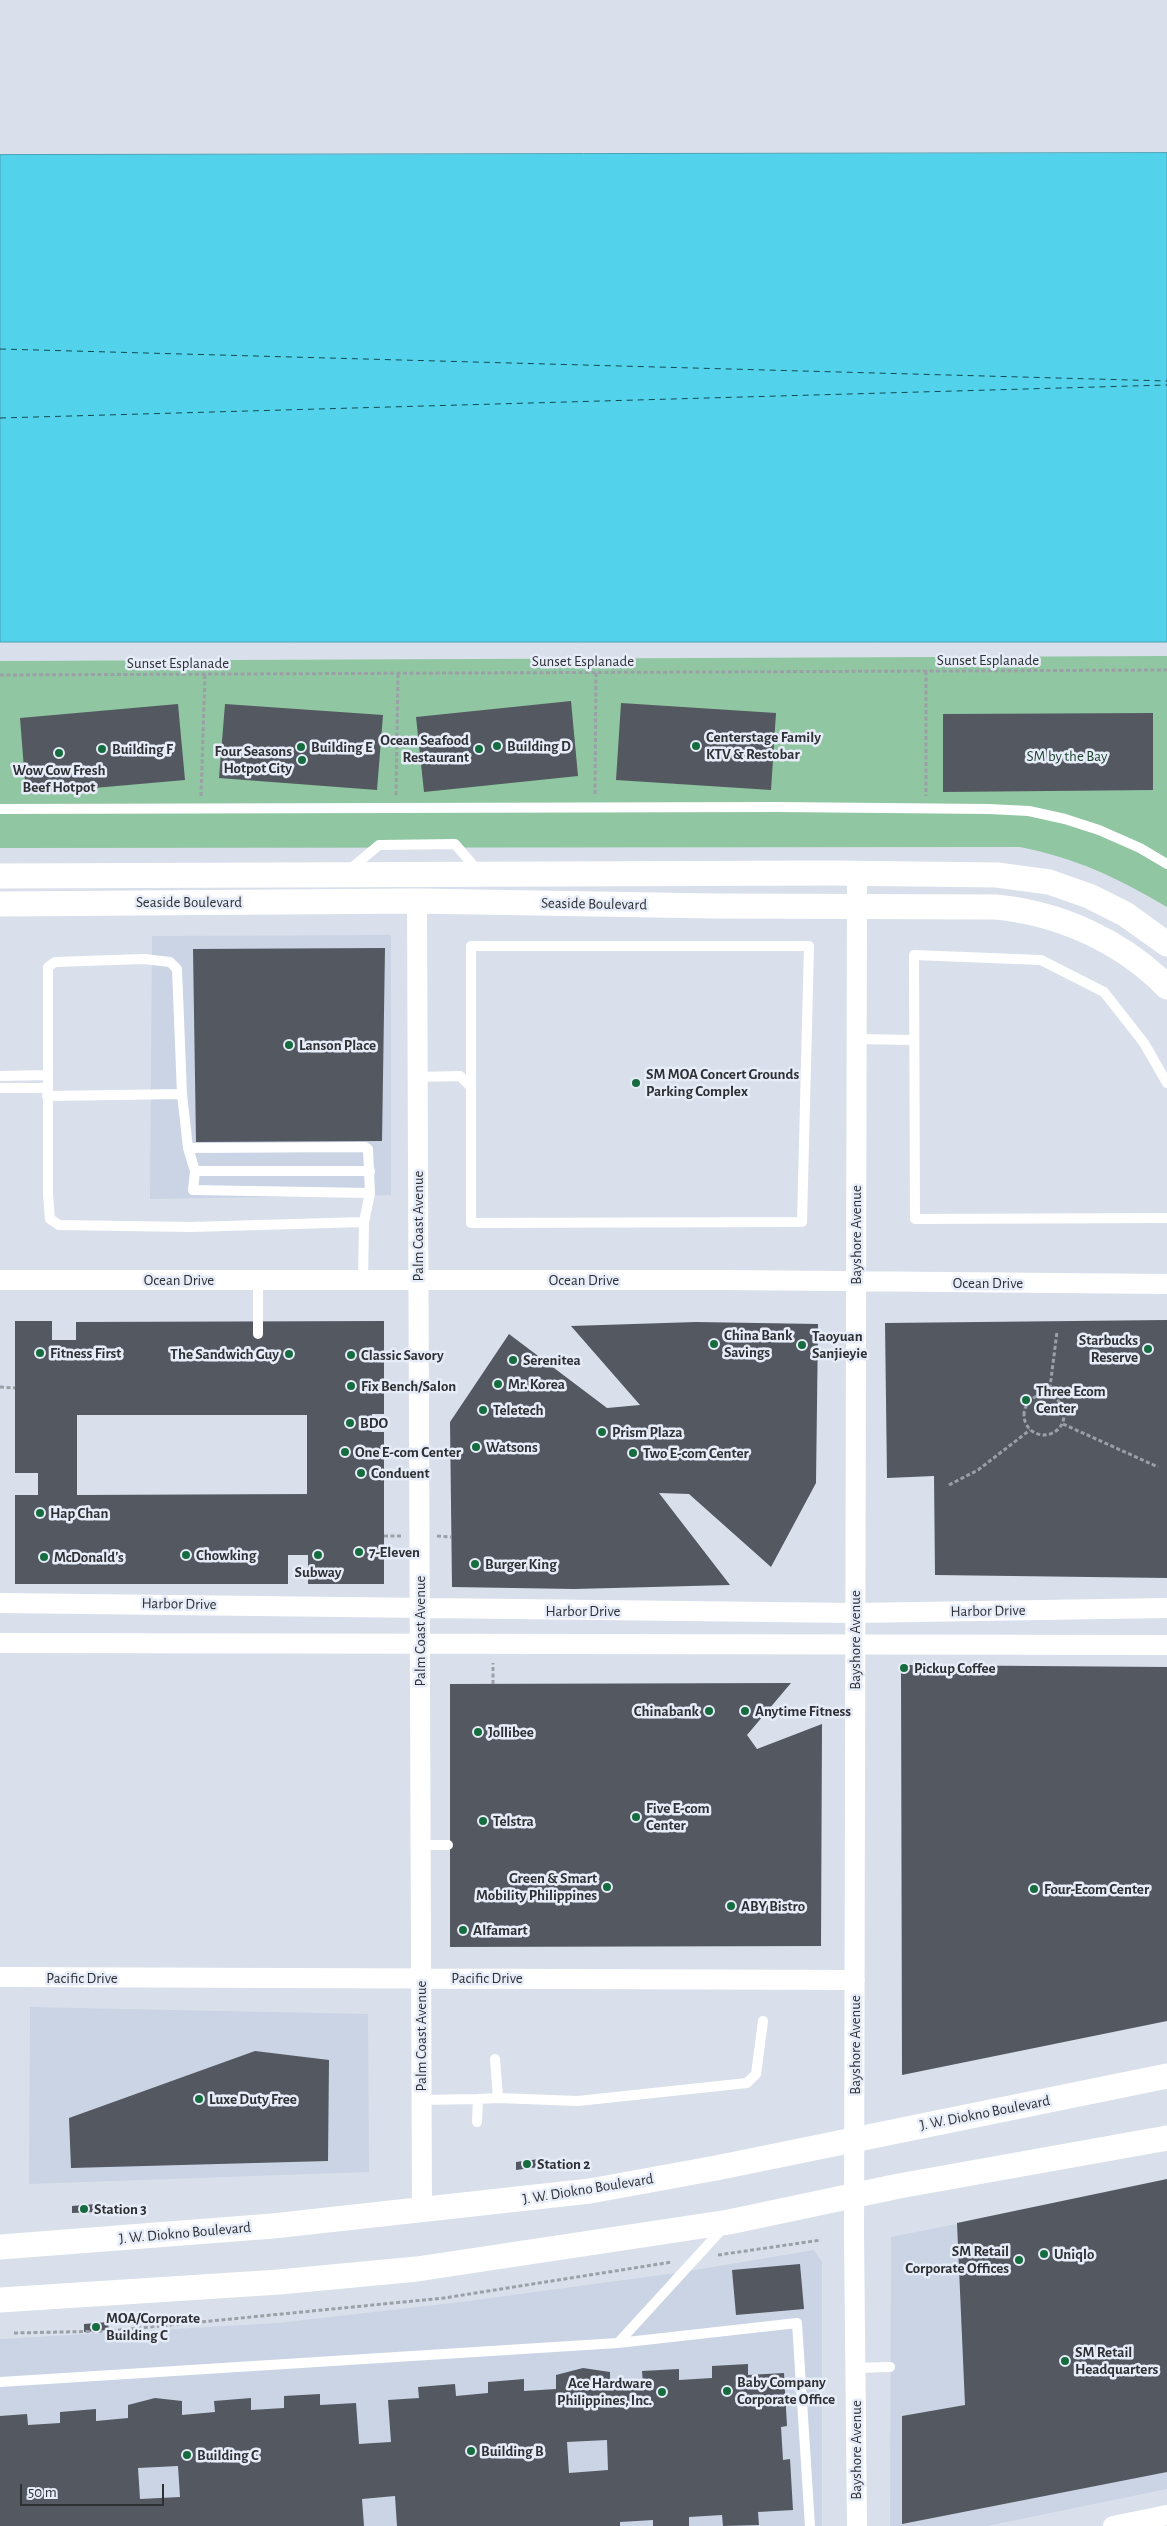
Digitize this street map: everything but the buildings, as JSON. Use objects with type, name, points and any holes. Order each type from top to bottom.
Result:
[{"type":"street","name":"Bayshore Avenue","points":[[857,873],[854,2139],[857,2526]]},
{"type":"street","name":"Seaside Boulevard","points":[[0,876],[996,874],[1049,882],[1090,896],[1125,914],[1167,944]]},
{"type":"street","name":"Seaside Boulevard","points":[[0,904],[417,901],[714,906],[975,906],[1032,912],[1066,923],[1098,937],[1144,966],[1167,987]]},
{"type":"street","name":"Palm Coast Avenue","points":[[417,901],[422,2211]]},
{"type":"street","name":"Ocean Drive","points":[[0,1280],[726,1280],[1167,1284]]},
{"type":"street","name":"Harbor Drive","points":[[0,1603],[153,1604],[420,1610],[855,1613],[1167,1608]]},
{"type":"street","points":[[0,1643],[855,1646],[1167,1645]]},
{"type":"street","name":"Pacific Drive","points":[[0,1978],[855,1980]]},
{"type":"street","name":"J. W. Diokno Boulevard","points":[[0,2247],[264,2227],[590,2191],[716,2168],[1167,2076]]},
{"type":"street","points":[[0,2300],[279,2282],[417,2268],[729,2222],[855,2195],[1167,2138]]},
{"type":"street","points":[[1113,2526],[1167,2515]]},
{"type":"lane","points":[[0,809],[926,808],[1021,811],[1065,819],[1099,830],[1140,848],[1167,864]]},
{"type":"lane","points":[[418,1077],[460,1076],[471,1086],[471,1223],[802,1222],[808,946],[471,946],[471,1086]]},
{"type":"lane","points":[[1167,1083],[1144,1043],[1104,992],[1041,960],[914,954],[915,1219],[1167,1218]]},
{"type":"lane","points":[[364,1222],[191,1227],[59,1225],[50,1219],[47,1092],[48,968],[51,964],[144,959],[170,962],[177,970],[182,1094],[188,1148],[195,1171],[193,1190],[370,1193]]},
{"type":"lane","points":[[856,1039],[914,1040]]},
{"type":"lane","points":[[0,1076],[47,1076]]},
{"type":"lane","points":[[0,1088],[47,1092],[182,1094]]},
{"type":"lane","points":[[188,1148],[365,1147],[370,1152],[370,1193],[364,1222],[363,1280]]},
{"type":"lane","points":[[195,1171],[370,1170]]},
{"type":"lane","points":[[258,1280],[258,1334]]},
{"type":"lane","points":[[421,1845],[448,1845]]},
{"type":"lane","points":[[421,2100],[498,2098],[578,2101],[747,2083],[756,2074],[763,2022]]},
{"type":"lane","points":[[495,2059],[498,2098]]},
{"type":"lane","points":[[477,2122],[478,2099]]},
{"type":"lane","points":[[618,2343],[729,2222]]},
{"type":"lane","points":[[0,2382],[618,2343],[798,2323],[810,2526]]},
{"type":"lane","points":[[856,2368],[890,2367]]},
{"type":"path","name":"Sunset Esplanade","points":[[0,675],[1167,670]]},
{"type":"path","points":[[926,671],[926,808]]},
{"type":"path","points":[[595,808],[596,672]]},
{"type":"path","points":[[396,808],[398,673]]},
{"type":"path","points":[[201,809],[205,674]]},
{"type":"path","points":[[1049,1395],[1057,1332]]},
{"type":"path","points":[[0,1387],[15,1388]]},
{"type":"path","points":[[1049,1395],[1061,1403],[1064,1410],[1063,1424],[1054,1433],[1048,1435],[1035,1434],[1030,1430],[1024,1418],[1026,1405],[1036,1396],[1049,1395]]},
{"type":"path","points":[[1063,1424],[1158,1467]]},
{"type":"path","points":[[949,1485],[978,1470],[1030,1430]]},
{"type":"path","points":[[14,2333],[109,2331],[444,2298],[821,2240]]},
{"type":"shaded area","points":[[391,935],[391,1195],[150,1199],[152,936]]},
{"type":"shaded area","name":"Luxe Duty Free","points":[[30,2007],[368,2014],[369,2172],[29,2184]]},
{"type":"shaded area","name":"SM Retail Headquarters","points":[[1167,2182],[1167,2489],[987,2526],[890,2526],[891,2237]]},
{"type":"shaded area","points":[[814,2250],[822,2262],[822,2526],[0,2526],[0,2339],[278,2323],[461,2302],[683,2272]]},
{"type":"green space","name":"SM by the Bay","points":[[1167,656],[1167,907],[1096,870],[1060,857],[1020,847],[0,848],[0,661]]},
{"type":"water","points":[[1167,153],[1167,642],[0,642],[0,155]]},
{"type":"ferry route","points":[[0,349],[1167,381]]},
{"type":"ferry route","points":[[0,418],[1167,385]]},
{"type":"place","name":"Building D","points":[[497,746]]},
{"type":"place","name":"Centerstage Family KTV & Restobar","points":[[696,746]]},
{"type":"place","name":"Building E","points":[[301,747]]},
{"type":"place","name":"Building F","points":[[102,749]]},
{"type":"place","name":"Ocean Seafood Restaurant","points":[[479,749]]},
{"type":"place","name":"Wow Cow Fresh Beef Hotpot","points":[[59,753]]},
{"type":"place","name":"Four Seasons Hotpot City","points":[[302,760]]},
{"type":"place","name":"Lanson Place","points":[[289,1045]]},
{"type":"place","name":"SM MOA Concert Grounds Parking Complex","points":[[636,1083]]},
{"type":"place","name":"China Bank Savings","points":[[714,1344]]},
{"type":"place","name":"Taoyuan Sanjieyie","points":[[802,1345]]},
{"type":"place","name":"Starbucks Reserve","points":[[1148,1349]]},
{"type":"place","name":"Fitness First","points":[[40,1353]]},
{"type":"place","name":"The Sandwich Guy","points":[[289,1354]]},
{"type":"place","name":"Classic Savory","points":[[351,1355]]},
{"type":"place","name":"Serenitea","points":[[513,1360]]},
{"type":"place","name":"Mr. Korea","points":[[498,1384]]},
{"type":"place","name":"Fix Bench/Salon","points":[[351,1386]]},
{"type":"place","name":"Three Ecom Center","points":[[1026,1400]]},
{"type":"place","name":"Teletech","points":[[483,1410]]},
{"type":"place","name":"BDO","points":[[350,1423]]},
{"type":"place","name":"Prism Plaza","points":[[602,1432]]},
{"type":"place","name":"Watsons","points":[[476,1447]]},
{"type":"place","name":"One E-com Center","points":[[345,1452]]},
{"type":"place","name":"Two E-com Center","points":[[633,1453]]},
{"type":"place","name":"Conduent","points":[[361,1473]]},
{"type":"place","name":"Hap Chan","points":[[40,1513]]},
{"type":"place","name":"7-Eleven","points":[[359,1552]]},
{"type":"place","name":"Chowking","points":[[186,1555]]},
{"type":"place","name":"Subway","points":[[318,1555]]},
{"type":"place","name":"McDonald's","points":[[44,1557]]},
{"type":"place","name":"Burger King","points":[[475,1564]]},
{"type":"place","name":"Pickup Coffee","points":[[904,1668]]},
{"type":"place","name":"Chinabank","points":[[709,1711]]},
{"type":"place","name":"Anytime Fitness","points":[[745,1711]]},
{"type":"place","name":"Jollibee","points":[[478,1732]]},
{"type":"place","name":"Five E-com Center","points":[[636,1817]]},
{"type":"place","name":"Telstra","points":[[483,1821]]},
{"type":"place","name":"Green & Smart Mobility Philippines","points":[[607,1887]]},
{"type":"place","name":"Four-Ecom Center","points":[[1034,1889]]},
{"type":"place","name":"ABY Bistro","points":[[731,1906]]},
{"type":"place","name":"Alfamart","points":[[463,1930]]},
{"type":"place","name":"Luxe Duty Free","points":[[199,2099]]},
{"type":"place","name":"Station 2","points":[[527,2164]]},
{"type":"place","name":"Station 3","points":[[84,2209]]},
{"type":"place","name":"Uniqlo","points":[[1044,2254]]},
{"type":"place","name":"SM Retail Corporate Offices","points":[[1019,2260]]},
{"type":"place","name":"MOA/Corporate Building C","points":[[96,2327]]},
{"type":"place","name":"SM Retail Headquarters","points":[[1065,2361]]},
{"type":"place","name":"Baby Company Corporate Office","points":[[727,2391]]},
{"type":"place","name":"Ace Hardware Philippines, Inc.","points":[[662,2392]]},
{"type":"place","name":"Building B","points":[[471,2451]]},
{"type":"place","name":"Building C","points":[[187,2455]]}]
